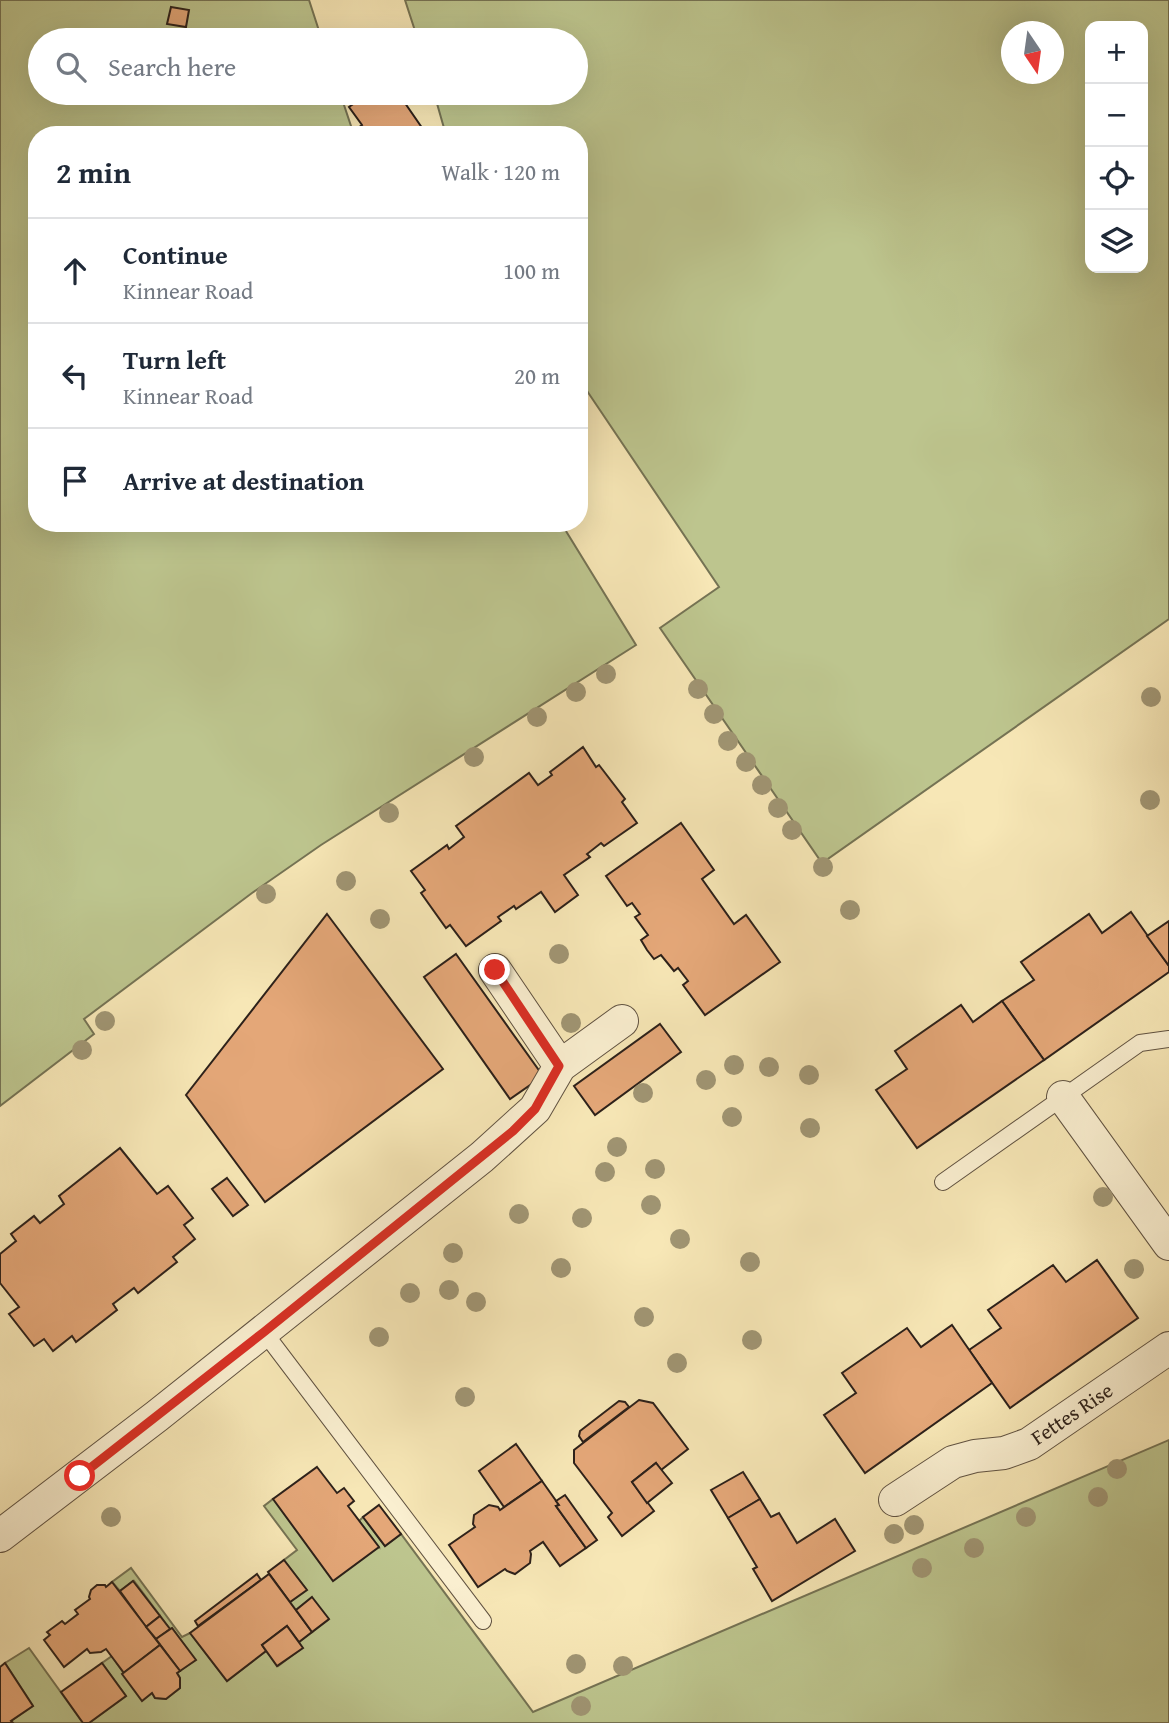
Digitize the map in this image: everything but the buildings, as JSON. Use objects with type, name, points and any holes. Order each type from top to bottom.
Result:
[{"type":"street","points":[[495,970],[559,1066]]},
{"type":"street","points":[[0,1536],[264,1332],[513,1131],[535,1109],[559,1066],[622,1021]]},
{"type":"street","points":[[1063,1097],[1169,1244]]},
{"type":"street","name":"Fettes Rise","points":[[895,1500],[953,1462],[1004,1453],[1029,1444],[1169,1348]]},
{"type":"lane","points":[[943,1182],[1140,1043],[1169,1039]]},
{"type":"lane","points":[[264,1332],[483,1621]]},
{"type":"green space","points":[[0,0],[309,0],[318,28],[28,28],[28,105],[344,105],[351,126],[28,126],[28,532],[567,532],[636,645],[321,845],[252,893],[84,1019],[94,1034],[0,1106]]},
{"type":"green space","points":[[405,0],[1169,0],[1169,619],[822,863],[660,628],[719,587],[588,392],[588,126],[443,126],[437,105],[588,105],[588,28],[414,28]]},
{"type":"green space","points":[[1169,1440],[1169,1723],[89,1723],[126,1696],[102,1663],[112,1656],[142,1700],[152,1693],[155,1698],[166,1699],[180,1688],[177,1673],[195,1660],[134,1581],[120,1591],[112,1582],[131,1568],[182,1637],[190,1633],[227,1681],[266,1651],[278,1666],[302,1648],[299,1642],[328,1620],[312,1598],[296,1610],[290,1602],[306,1589],[284,1560],[297,1550],[264,1506],[273,1499],[378,1547],[359,1521],[363,1517],[385,1546],[401,1534],[533,1712]]},
{"type":"green space","points":[[29,1648],[83,1723],[11,1721],[33,1706],[5,1663]]},
{"type":"route","points":[[80,1476],[482,1157],[535,1109],[559,1066],[495,970]]}]
